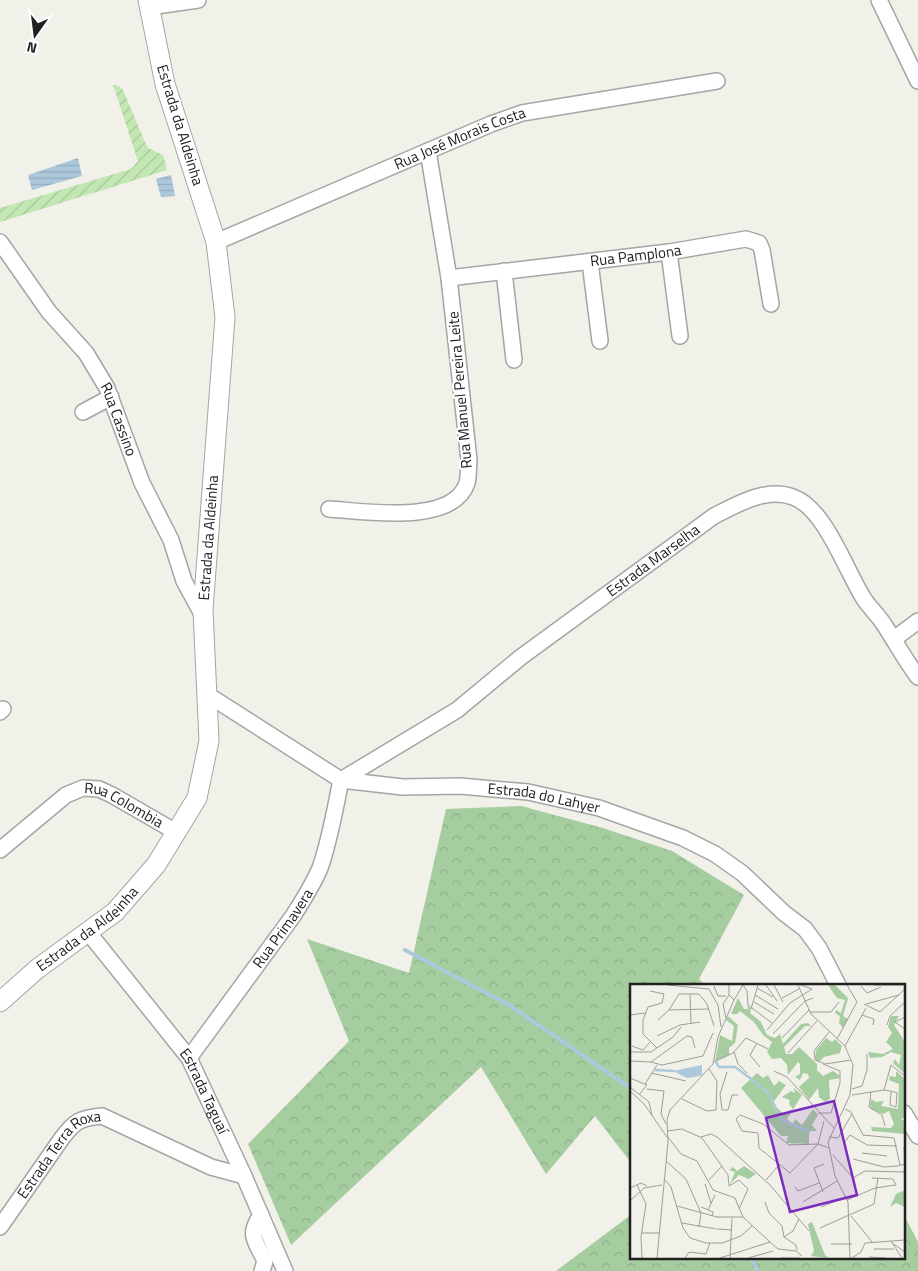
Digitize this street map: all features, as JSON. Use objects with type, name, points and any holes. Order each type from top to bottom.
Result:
[{"type":"street","points":[[149,4],[198,0]]},
{"type":"street","points":[[879,0],[918,81]]},
{"type":"street","name":"Estrada da Aldeinha","points":[[0,1002],[37,969],[115,912],[156,865],[197,798],[209,741],[203,616],[225,317],[216,242],[165,84],[149,4]]},
{"type":"street","name":"Rua José Morais Costa","points":[[216,242],[491,124],[522,114],[717,81]]},
{"type":"street","name":"Rua Manuel Pereira Leite","points":[[330,509],[416,513],[445,505],[459,496],[467,484],[469,460],[449,278],[428,151]]},
{"type":"street","name":"Rua Pamplona","points":[[449,278],[590,262],[753,240],[759,243],[762,250],[770,304]]},
{"type":"street","name":"Rua Cassino","points":[[0,242],[49,312],[86,353],[112,397],[142,483],[171,540],[184,582],[203,616]]},
{"type":"street","points":[[669,252],[680,336]]},
{"type":"street","points":[[590,262],[600,341]]},
{"type":"street","points":[[504,271],[514,360]]},
{"type":"street","points":[[83,412],[112,397]]},
{"type":"street","name":"Estrada Marselha","points":[[341,780],[457,710],[521,656],[706,522],[747,499],[777,494],[793,497],[806,504],[827,530],[864,599],[918,677]]},
{"type":"street","points":[[894,640],[918,621]]},
{"type":"street","name":"Estrada do Lahyer","points":[[208,695],[341,780],[403,788],[460,786],[528,792],[599,808],[683,838],[715,854],[742,873],[784,913],[805,928],[819,948],[837,984]]},
{"type":"street","name":"Rua Primavera","points":[[189,1058],[293,916],[308,892],[320,867],[332,826],[341,780]]},
{"type":"street","name":"Rua Colombia","points":[[0,850],[66,795],[83,788],[99,789],[112,794],[176,832]]},
{"type":"street","name":"Estrada Taguaí","points":[[88,932],[189,1058],[244,1176],[285,1271]]},
{"type":"street","name":"Estrada Terra Roxa","points":[[0,1227],[71,1126],[84,1118],[102,1116],[211,1168],[244,1176]]},
{"type":"street","points":[[906,1116],[918,1136]]},
{"type":"street","points":[[261,1215],[253,1227],[252,1234],[265,1260],[262,1271]]},
{"type":"green space","points":[[113,85],[119,86],[123,90],[148,148],[163,155],[167,170],[0,222],[0,208],[131,169],[138,161]]},
{"type":"green space","points":[[521,806],[603,828],[672,851],[744,895],[699,979],[704,984],[630,984],[630,1161],[595,1116],[546,1174],[481,1067],[291,1245],[248,1144],[349,1041],[307,939],[409,973],[446,809]]},
{"type":"green space","points":[[630,1216],[630,1258],[906,1258],[906,1219],[918,1242],[918,1271],[556,1271]]},
{"type":"water","points":[[78,158],[82,176],[32,190],[28,175]]},
{"type":"water","points":[[171,175],[175,196],[161,197],[156,179]]},
{"type":"waterway","points":[[405,950],[509,1005],[630,1088]]},
{"type":"waterway","points":[[752,1258],[757,1271]]}]
